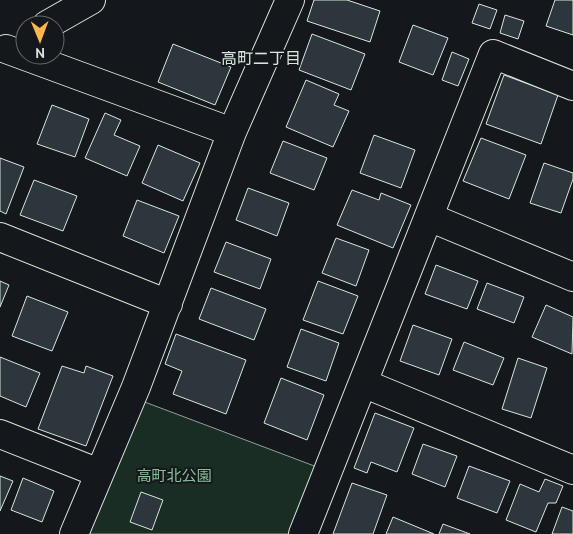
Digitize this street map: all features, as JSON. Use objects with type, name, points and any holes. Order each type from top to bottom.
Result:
[{"type":"street","points":[[65,15],[91,0]]},
{"type":"street","points":[[74,534],[136,387],[232,132],[290,0]]},
{"type":"street","points":[[10,46],[232,132]]},
{"type":"street","points":[[303,534],[493,54],[573,86]]},
{"type":"street","points":[[428,217],[573,278]]},
{"type":"street","points":[[0,237],[168,304]]},
{"type":"street","points":[[363,384],[573,470]]},
{"type":"street","points":[[0,434],[99,474]]},
{"type":"green space","name":"高町北公園","points":[[142,401],[317,467],[290,534],[87,534]]},
{"type":"building","points":[[314,0],[347,0],[380,11],[370,42],[307,21]]},
{"type":"building","points":[[555,0],[573,0],[573,35],[546,26]]},
{"type":"building","points":[[479,4],[497,10],[490,29],[472,23]]},
{"type":"building","points":[[505,15],[524,21],[518,39],[500,33]]},
{"type":"building","points":[[413,25],[448,38],[433,75],[399,62]]},
{"type":"building","points":[[312,34],[365,54],[351,90],[299,70]]},
{"type":"building","points":[[173,44],[231,67],[215,105],[158,82]]},
{"type":"building","points":[[452,52],[469,59],[458,86],[442,80]]},
{"type":"building","points":[[504,75],[558,95],[541,144],[486,124]]},
{"type":"building","points":[[306,80],[339,94],[334,105],[349,111],[333,147],[286,127]]},
{"type":"building","points":[[52,105],[89,119],[75,157],[37,144]]},
{"type":"building","points":[[105,113],[121,120],[114,135],[140,146],[127,176],[85,158]]},
{"type":"building","points":[[374,135],[415,150],[401,188],[360,173]]},
{"type":"building","points":[[481,138],[526,155],[509,199],[463,181]]},
{"type":"building","points":[[283,141],[327,158],[314,190],[270,173]]},
{"type":"building","points":[[158,145],[200,163],[183,201],[142,183]]},
{"type":"building","points":[[0,158],[24,167],[6,214],[0,211]]},
{"type":"building","points":[[544,163],[573,173],[573,179],[561,213],[530,203]]},
{"type":"building","points":[[34,180],[77,196],[63,231],[20,215]]},
{"type":"building","points":[[248,188],[289,203],[277,236],[236,220]]},
{"type":"building","points":[[352,190],[379,200],[381,193],[411,205],[393,248],[337,225]]},
{"type":"building","points":[[137,200],[179,216],[164,253],[123,236]]},
{"type":"building","points":[[336,238],[369,250],[356,286],[322,273]]},
{"type":"building","points":[[226,242],[271,259],[260,289],[214,272]]},
{"type":"building","points":[[436,265],[478,281],[467,309],[425,294]]},
{"type":"building","points":[[0,281],[9,285],[0,307]]},
{"type":"building","points":[[318,281],[358,296],[343,334],[303,320]]},
{"type":"building","points":[[487,283],[524,297],[514,323],[477,309]]},
{"type":"building","points":[[211,288],[266,309],[254,340],[199,319]]},
{"type":"building","points":[[27,296],[68,312],[52,351],[12,336]]},
{"type":"building","points":[[546,305],[573,317],[572,354],[532,337]]},
{"type":"building","points":[[413,325],[452,339],[439,375],[400,361]]},
{"type":"building","points":[[301,329],[339,343],[326,381],[287,367]]},
{"type":"building","points":[[176,334],[246,360],[226,414],[173,394],[182,371],[165,364]]},
{"type":"building","points":[[464,342],[504,358],[493,385],[453,370]]},
{"type":"building","points":[[0,357],[40,373],[26,407],[0,396]]},
{"type":"building","points":[[518,358],[547,368],[531,418],[502,409]]},
{"type":"building","points":[[62,366],[84,373],[86,366],[113,376],[86,446],[38,429]]},
{"type":"building","points":[[281,378],[324,395],[307,440],[264,423]]},
{"type":"building","points":[[375,413],[414,428],[397,472],[371,462],[367,473],[354,468]]},
{"type":"building","points":[[423,444],[457,456],[445,487],[412,474]]},
{"type":"building","points":[[469,466],[510,481],[497,513],[457,498]]},
{"type":"building","points":[[0,476],[13,481],[0,511]]},
{"type":"building","points":[[23,478],[54,491],[42,522],[11,510]]},
{"type":"building","points":[[545,479],[563,486],[556,503],[548,503],[536,532],[506,520],[520,484],[539,492]]},
{"type":"building","points":[[352,483],[387,495],[373,534],[333,534]]},
{"type":"building","points":[[141,492],[163,500],[152,530],[130,522]]},
{"type":"building","points":[[562,507],[573,511],[573,534],[552,534]]},
{"type":"building","points":[[393,517],[434,534],[386,534]]},
{"type":"building","points":[[443,524],[470,534],[439,534]]},
{"type":"district","name":"高町二丁目","points":[[261,58]]}]
